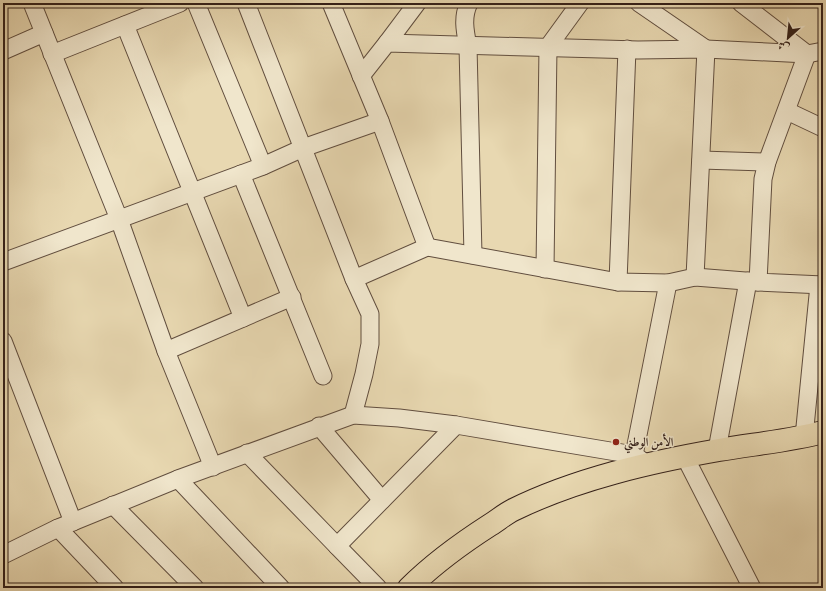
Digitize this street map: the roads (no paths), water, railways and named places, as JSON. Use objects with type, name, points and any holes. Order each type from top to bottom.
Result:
[{"type":"main road","points":[[409,588],[421,576],[472,536],[512,511],[559,490],[641,460],[685,457],[717,450],[813,434]]},
{"type":"street","points":[[32,3],[119,219],[166,351],[213,467]]},
{"type":"street","points":[[52,54],[180,3]]},
{"type":"street","points":[[196,3],[263,166]]},
{"type":"street","points":[[246,3],[354,279],[370,314],[370,344],[353,415]]},
{"type":"street","points":[[331,3],[380,121],[426,247]]},
{"type":"street","points":[[362,76],[417,3]]},
{"type":"street","points":[[469,3],[464,16],[464,29],[468,46],[473,256]]},
{"type":"street","points":[[545,269],[548,47],[580,3]]},
{"type":"street","points":[[639,3],[706,49]]},
{"type":"street","points":[[741,3],[815,52]]},
{"type":"street","points":[[126,25],[243,318]]},
{"type":"street","points":[[3,51],[44,33]]},
{"type":"street","points":[[387,43],[468,46],[815,52]]},
{"type":"street","points":[[618,282],[627,49]]},
{"type":"street","points":[[695,277],[706,49]]},
{"type":"street","points":[[717,450],[753,281],[763,179],[767,162],[787,111],[815,52]]},
{"type":"street","points":[[787,111],[823,128]]},
{"type":"street","points":[[3,262],[263,166],[303,148],[380,121]]},
{"type":"street","points":[[701,160],[767,162]]},
{"type":"street","points":[[241,174],[323,376]]},
{"type":"street","points":[[354,279],[426,247],[618,282],[668,283],[695,277],[821,285],[813,434]]},
{"type":"street","points":[[3,555],[66,525],[178,479],[319,426],[353,415],[399,418],[456,425],[641,460],[668,283]]},
{"type":"street","points":[[166,351],[292,297]]},
{"type":"street","points":[[3,342],[66,525],[115,588]]},
{"type":"street","points":[[337,546],[456,425]]},
{"type":"street","points":[[319,426],[382,500]]},
{"type":"street","points":[[247,453],[378,588]]},
{"type":"street","points":[[685,457],[752,588]]},
{"type":"street","points":[[178,479],[281,588]]},
{"type":"street","points":[[113,505],[195,588]]},
{"type":"place","name":"الأمن الوطني","points":[[616,442]]}]
